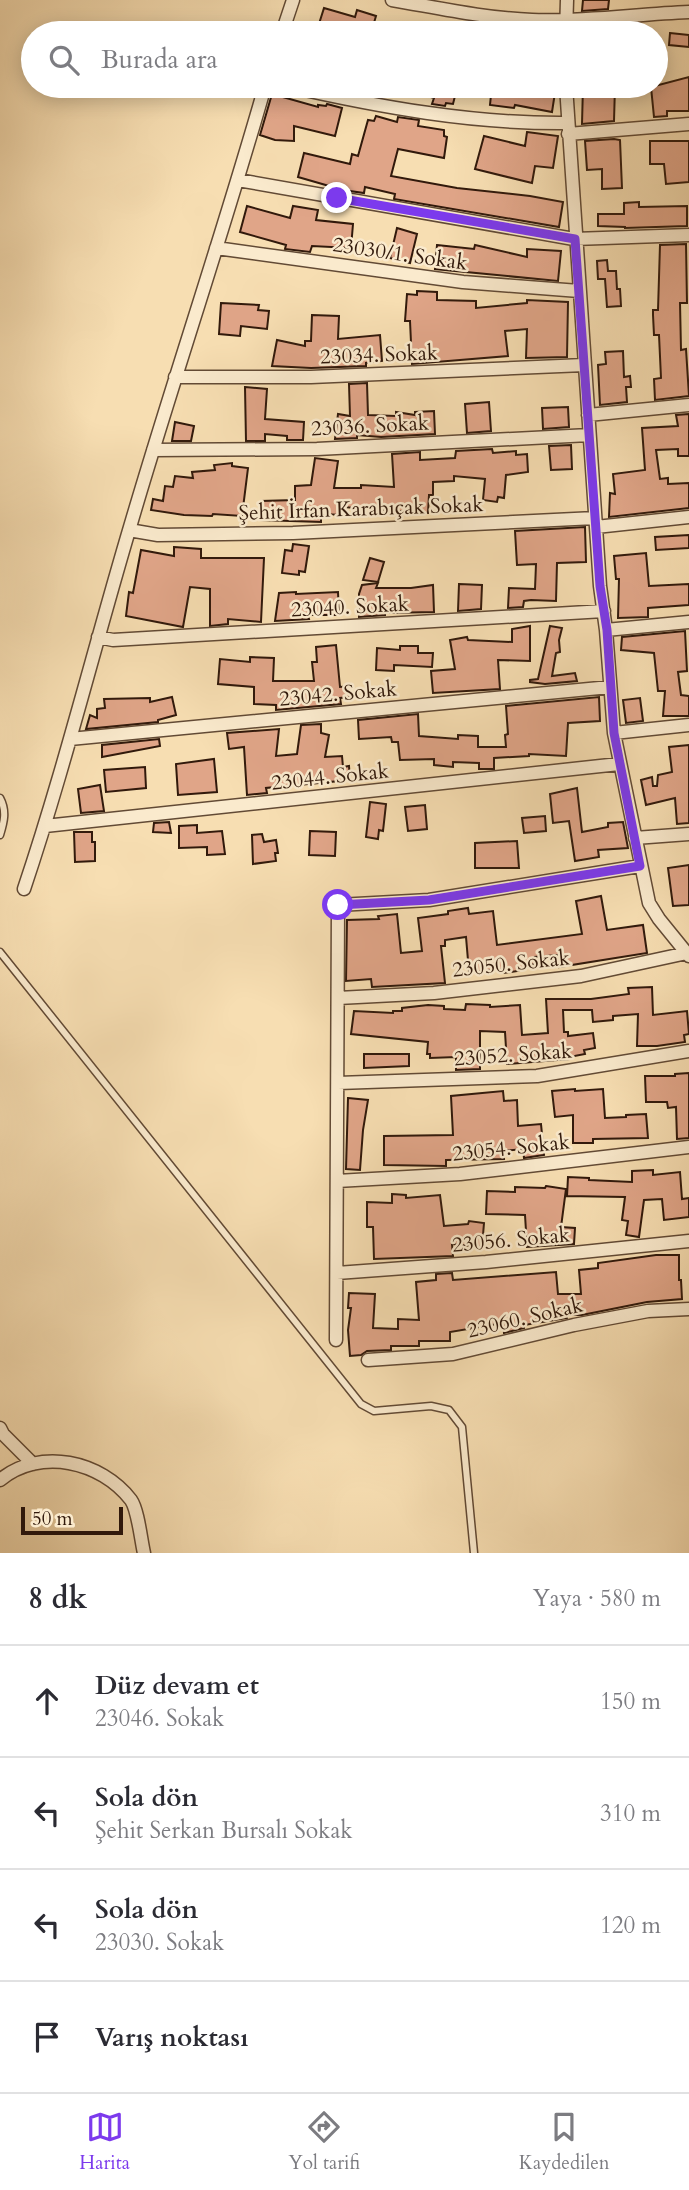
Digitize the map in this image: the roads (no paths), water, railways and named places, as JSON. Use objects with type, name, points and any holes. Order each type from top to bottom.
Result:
[{"type":"street","points":[[286,21],[293,0]]},
{"type":"street","points":[[392,0],[515,21]]},
{"type":"street","points":[[566,0],[566,21]]},
{"type":"street","points":[[615,21],[689,12]]},
{"type":"street","points":[[24,889],[45,826],[153,450],[262,98]]},
{"type":"street","points":[[342,98],[425,113],[568,128],[689,124]]},
{"type":"street","points":[[567,98],[589,435],[614,733],[649,903],[688,955]]},
{"type":"street","points":[[238,180],[575,239],[689,235],[689,243]]},
{"type":"street","name":"23030/1. Sokak","points":[[216,248],[463,282],[579,291]]},
{"type":"street","name":"23034. Sokak","points":[[175,377],[311,377],[584,365]]},
{"type":"street","points":[[588,415],[689,405]]},
{"type":"street","name":"23036. Sokak","points":[[153,450],[317,449],[589,435]]},
{"type":"street","name":"Şehit İrfan Karabıçak Sokak","points":[[129,530],[158,535],[293,533],[596,523],[689,517]]},
{"type":"street","name":"23040. Sokak","points":[[98,637],[127,639],[604,611]]},
{"type":"street","points":[[607,630],[689,622]]},
{"type":"street","name":"23042. Sokak","points":[[70,739],[610,687]]},
{"type":"street","points":[[614,733],[689,725]]},
{"type":"street","name":"23044. Sokak","points":[[45,826],[619,764]]},
{"type":"street","points":[[635,838],[689,834]]},
{"type":"street","points":[[336,1340],[338,905],[429,900],[640,866]]},
{"type":"street","name":"23050. Sokak","points":[[338,998],[433,993],[581,976],[688,955]]},
{"type":"street","name":"23052. Sokak","points":[[338,1083],[537,1076],[689,1051]]},
{"type":"street","name":"23054. Sokak","points":[[337,1181],[460,1174],[689,1147]]},
{"type":"street","name":"23056. Sokak","points":[[337,1273],[486,1262],[689,1241]]},
{"type":"street","name":"23060. Sokak","points":[[368,1360],[453,1354],[574,1325],[648,1311],[689,1309]]},
{"type":"street","points":[[0,1428],[33,1464]]},
{"type":"street","points":[[0,1480],[33,1464],[62,1461],[82,1465],[109,1477],[133,1503],[144,1553]]},
{"type":"lane","points":[[0,798],[5,820],[0,835]]},
{"type":"lane","points":[[0,952],[361,1404],[374,1411],[431,1406],[449,1410],[462,1427],[474,1553]]}]
